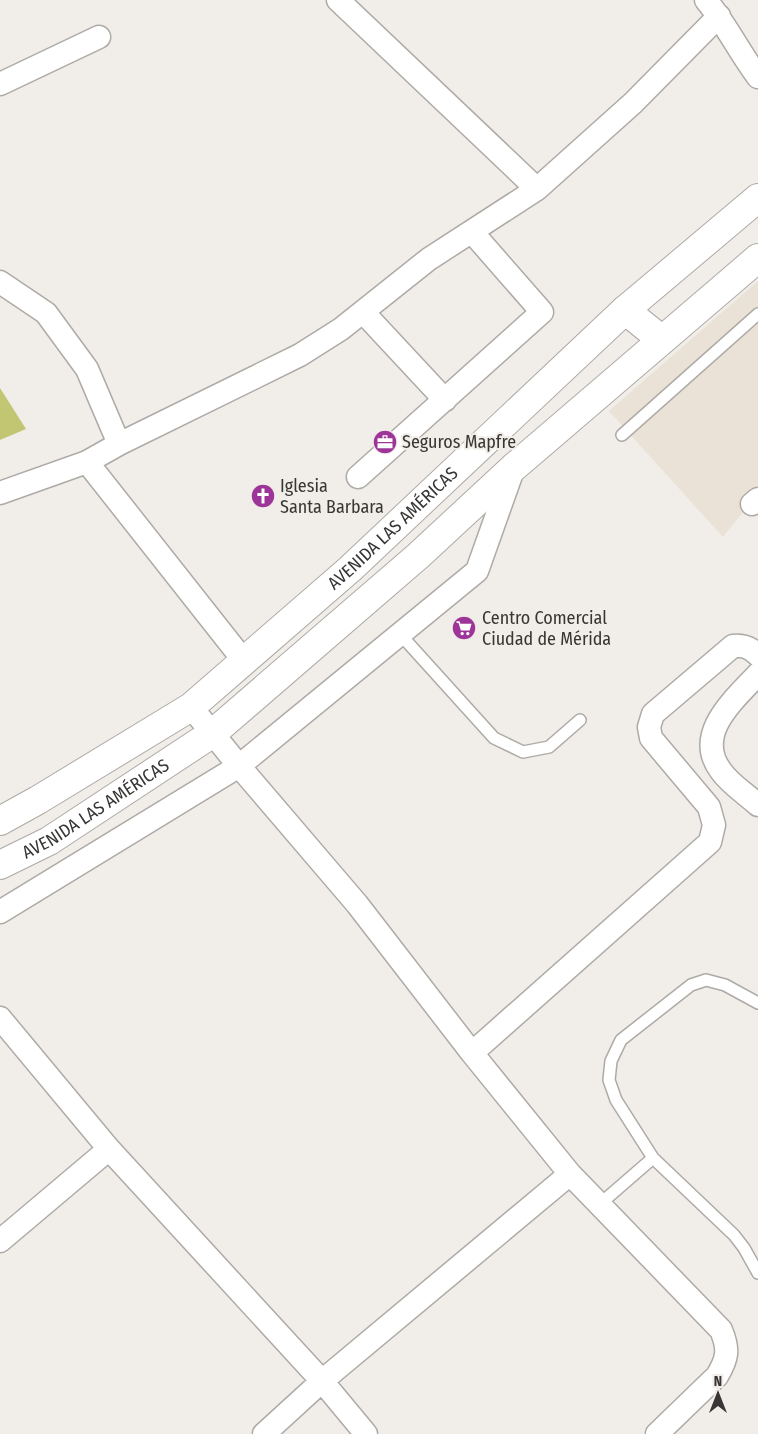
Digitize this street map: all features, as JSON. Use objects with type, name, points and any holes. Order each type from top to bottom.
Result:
[{"type":"street","points":[[338,0],[536,189]]},
{"type":"street","points":[[0,493],[87,462],[119,444],[300,356],[341,330],[430,259],[536,189],[633,102],[712,8],[741,55],[758,78]]},
{"type":"street","points":[[0,84],[99,36]]},
{"type":"street","name":"AVENIDA LAS AMÉRICAS","points":[[0,821],[191,707],[350,569],[625,310],[758,198]]},
{"type":"street","points":[[358,478],[542,312],[472,232]]},
{"type":"street","name":"AVENIDA LAS AMÉRICAS","points":[[0,865],[49,841],[213,733],[418,556],[514,467],[758,258]]},
{"type":"street","points":[[0,282],[46,313],[82,362],[87,369],[119,444]]},
{"type":"street","points":[[625,310],[662,340]]},
{"type":"street","points":[[363,312],[445,400]]},
{"type":"street","points":[[87,462],[244,661]]},
{"type":"street","points":[[0,912],[239,766],[478,570],[514,467]]},
{"type":"street","points":[[472,1053],[710,842],[714,825],[708,807],[651,738],[649,727],[653,714],[732,646],[752,649],[758,655]]},
{"type":"street","points":[[758,674],[728,705],[712,732],[711,753],[721,772],[758,805]]},
{"type":"street","points":[[191,707],[357,904],[472,1053],[570,1174],[722,1330],[726,1341],[727,1353],[717,1376],[657,1434]]},
{"type":"street","points":[[0,1018],[109,1150],[322,1381],[366,1434]]},
{"type":"street","points":[[0,1241],[109,1150]]},
{"type":"street","points":[[264,1434],[322,1381],[570,1174]]},
{"type":"lane","points":[[622,435],[758,314]]},
{"type":"lane","points":[[400,634],[494,738],[507,745],[523,752],[550,747],[580,720]]},
{"type":"lane","points":[[758,1003],[725,985],[706,980],[691,985],[621,1040],[612,1061],[609,1080],[616,1100],[653,1158],[734,1235],[744,1248],[758,1273]]},
{"type":"lane","points":[[600,1204],[653,1158]]},
{"type":"shaded area","points":[[758,281],[758,493],[723,537],[609,411]]},
{"type":"green space","points":[[0,388],[26,429],[0,440]]},
{"type":"place","name":"Seguros Mapfre","points":[[385,442]]},
{"type":"place","name":"Iglesia Santa Barbara","points":[[263,496]]},
{"type":"place","name":"Centro Comercial Ciudad de Mérida","points":[[464,628]]}]
